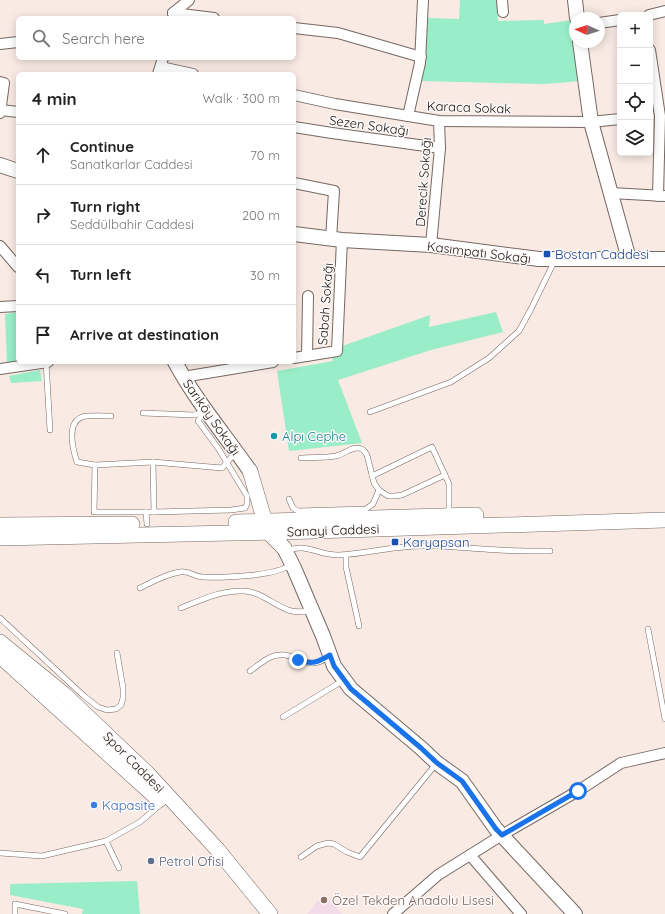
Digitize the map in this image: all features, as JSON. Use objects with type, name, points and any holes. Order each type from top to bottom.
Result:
[{"type":"main road","points":[[250,470],[272,526],[287,555]]},
{"type":"main road","name":"Sanayi Caddesi","points":[[0,538],[272,526],[449,516],[665,511]]},
{"type":"main road","name":"Sanayi Caddesi","points":[[0,525],[149,516],[272,526],[665,520]]},
{"type":"main road","name":"Spor Caddesi","points":[[0,642],[65,695],[148,774],[217,849],[270,914]]},
{"type":"main road","name":"Spor Caddesi","points":[[0,656],[162,803],[210,854],[258,914]]},
{"type":"street","points":[[173,16],[175,0]]},
{"type":"street","points":[[173,16],[189,0]]},
{"type":"street","points":[[408,116],[420,57],[423,0]]},
{"type":"street","points":[[502,0],[503,12]]},
{"type":"street","points":[[575,0],[576,12]]},
{"type":"street","points":[[653,14],[665,11]]},
{"type":"street","points":[[605,22],[617,20]]},
{"type":"street","points":[[296,28],[338,33],[420,57]]},
{"type":"street","points":[[0,44],[16,42]]},
{"type":"street","points":[[581,48],[591,122],[629,259]]},
{"type":"street","points":[[161,66],[185,72]]},
{"type":"street","points":[[611,193],[662,196],[658,116],[653,75]]},
{"type":"street","points":[[0,82],[4,83],[0,112],[16,112]]},
{"type":"street","name":"Karaca Sokak","points":[[296,95],[335,104],[439,121],[591,122],[617,118]]},
{"type":"street","name":"Derecik Sokağı","points":[[431,245],[440,148],[439,121]]},
{"type":"street","name":"Sezen Sokağı","points":[[296,127],[332,134],[440,148]]},
{"type":"street","points":[[0,165],[16,170]]},
{"type":"street","points":[[296,183],[334,191],[337,239]]},
{"type":"street","name":"Kasımpatı Sokağı","points":[[296,234],[337,239],[431,245],[539,259],[665,259]]},
{"type":"street","name":"Sabah Sokağı","points":[[296,358],[337,351],[337,239]]},
{"type":"street","points":[[0,246],[16,265]]},
{"type":"street","points":[[307,356],[308,296]]},
{"type":"street","points":[[0,307],[16,306]]},
{"type":"street","points":[[0,369],[34,364]]},
{"type":"street","name":"Sarıköy Sokağı","points":[[176,364],[205,411],[250,470]]},
{"type":"street","points":[[183,377],[248,364]]},
{"type":"street","points":[[287,555],[312,610],[334,666],[351,689],[437,763],[462,781],[496,829],[576,914]]},
{"type":"street","points":[[393,914],[438,875],[502,835],[578,791],[621,763],[665,753]]},
{"type":"street","points":[[470,855],[521,914]]},
{"type":"lane","points":[[370,412],[451,382],[489,358],[519,331],[555,259]]},
{"type":"lane","points":[[47,364],[50,430]]},
{"type":"lane","points":[[144,413],[194,415],[205,411]]},
{"type":"lane","points":[[95,465],[94,512],[149,516],[245,508],[247,504],[247,496],[218,448],[198,421],[205,411]]},
{"type":"lane","points":[[111,416],[82,417],[74,424],[72,449],[78,462],[95,465],[153,462],[222,468],[227,464],[236,451]]},
{"type":"lane","points":[[372,476],[432,447],[449,484],[449,516]]},
{"type":"lane","points":[[302,458],[333,456],[342,454],[354,448],[361,449],[365,451],[367,455],[374,483],[379,490],[388,496],[395,496],[445,475]]},
{"type":"lane","points":[[149,516],[153,462]]},
{"type":"lane","points":[[289,499],[292,508],[298,511],[366,509],[373,504],[379,490]]},
{"type":"lane","points":[[140,588],[180,571],[190,572],[196,576],[205,578],[278,571],[288,567],[287,555],[294,548],[303,548],[326,555],[419,546],[451,546],[482,549],[550,551]]},
{"type":"lane","points":[[346,554],[346,568],[359,626]]},
{"type":"lane","points":[[181,608],[209,596],[244,591],[261,595],[281,608],[288,610],[300,612],[312,610]]},
{"type":"lane","points":[[0,618],[84,696],[102,709],[116,709],[123,702],[123,688],[117,653]]},
{"type":"lane","points":[[648,629],[665,719]]},
{"type":"lane","points":[[250,671],[276,655],[289,656],[312,663],[318,662],[330,655]]},
{"type":"lane","points":[[283,717],[344,680]]},
{"type":"lane","points":[[301,857],[317,846],[334,844],[347,852],[360,857],[437,763]]},
{"type":"lane","points":[[0,854],[42,856],[106,842],[140,822],[162,803]]},
{"type":"lane","points":[[106,842],[120,868]]},
{"type":"lane","points":[[15,914],[15,904],[64,914]]},
{"type":"shaded area","name":"Özel Tekden Anadolu Lisesi","points":[[324,894],[342,914],[307,914]]},
{"type":"green space","points":[[460,0],[497,0],[498,21],[544,20],[544,24],[569,20],[569,48],[575,48],[581,81],[544,84],[420,81],[424,65],[428,18],[459,19]]},
{"type":"green space","points":[[16,312],[16,361],[7,363],[5,314]]},
{"type":"green space","points":[[496,312],[503,332],[431,350],[338,380],[362,443],[289,451],[277,371],[333,361],[331,350],[430,315],[429,327]]},
{"type":"green space","points":[[40,370],[42,381],[11,383],[9,376]]},
{"type":"green space","points":[[137,881],[140,914],[82,914],[83,909],[10,895],[10,884]]},
{"type":"place","name":"Bostan Caddesi","points":[[547,254]]},
{"type":"place","name":"Alpı Cephe","points":[[274,436]]},
{"type":"place","name":"Karyapsan","points":[[395,542]]},
{"type":"place","name":"Kapasite","points":[[94,805]]},
{"type":"place","name":"Petrol Ofisi","points":[[151,861]]},
{"type":"place","name":"Özel Tekden Anadolu Lisesi","points":[[324,900]]},
{"type":"route","points":[[298,660],[312,663],[318,662],[330,655],[334,666],[351,689],[437,763],[462,781],[496,829],[502,835],[578,791]]}]
